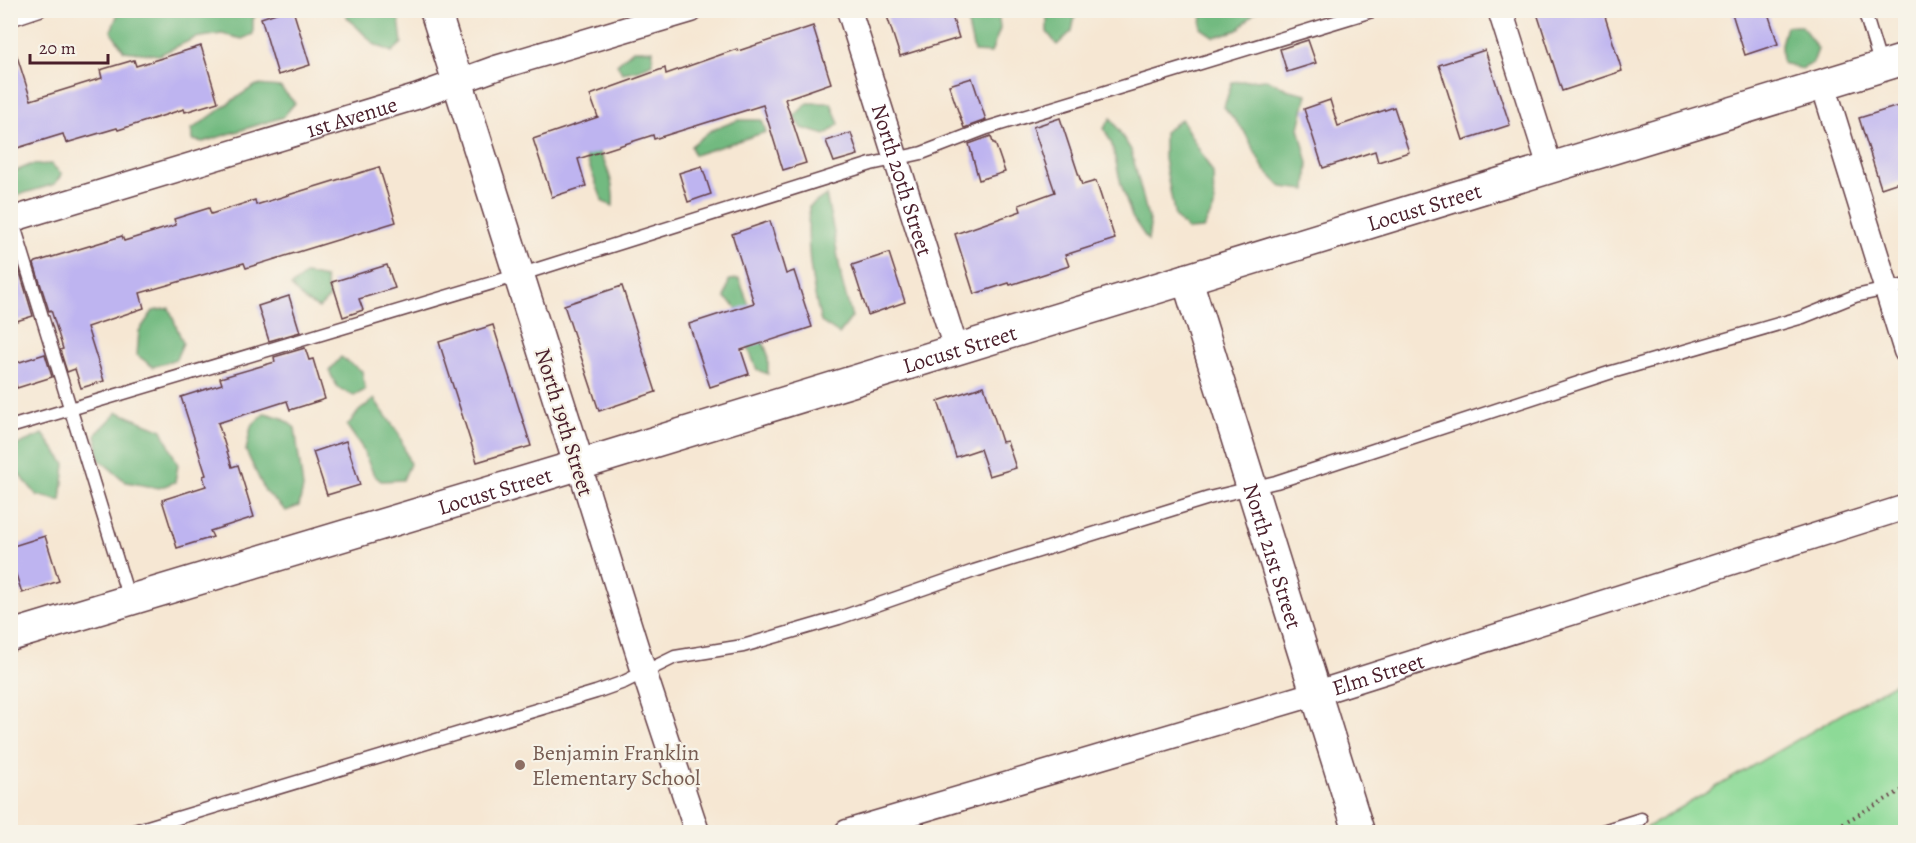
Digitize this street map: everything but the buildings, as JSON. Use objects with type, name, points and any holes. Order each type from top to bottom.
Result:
[{"type":"street","name":"North 19th Street","points":[[435,10],[644,672],[697,832]]},
{"type":"street","name":"1st Avenue","points":[[11,219],[416,97],[496,68],[691,10]]},
{"type":"street","name":"North 20th Street","points":[[849,10],[956,349]]},
{"type":"street","points":[[1500,10],[1550,167]]},
{"type":"street","name":"Locust Street","points":[[10,636],[579,465],[1893,62]]},
{"type":"street","points":[[1823,84],[1896,287],[1905,351]]},
{"type":"street","name":"North 21st Street","points":[[1187,279],[1359,832]]},
{"type":"street","name":"Elm Street","points":[[847,832],[1317,693],[1905,507]]},
{"type":"lane","points":[[10,20],[40,10]]},
{"type":"lane","points":[[10,427],[519,275],[816,181],[922,153],[987,129],[1375,10]]},
{"type":"lane","points":[[1864,10],[1893,62]]},
{"type":"lane","points":[[11,219],[71,409],[82,453],[130,601]]},
{"type":"lane","points":[[131,832],[596,692],[624,682],[675,657],[743,646],[839,618],[974,571],[1228,492],[1276,482],[1612,372],[1803,317],[1855,296],[1896,287]]},
{"type":"lane","points":[[1600,832],[1641,819]]},
{"type":"path","points":[[1827,832],[1905,788]]},
{"type":"green space","points":[[119,10],[259,11],[253,19],[253,34],[242,39],[222,34],[195,38],[159,55],[124,51],[111,31]]},
{"type":"green space","points":[[1202,10],[1256,11],[1238,30],[1214,37],[1201,28]]},
{"type":"green space","points":[[347,11],[398,11],[402,43],[392,52],[374,44],[347,17]]},
{"type":"green space","points":[[965,11],[998,11],[1000,29],[991,53],[974,52]]},
{"type":"green space","points":[[1047,11],[1076,11],[1072,31],[1057,45],[1047,32]]},
{"type":"green space","points":[[1786,26],[1802,26],[1818,49],[1813,63],[1802,69],[1782,63],[1781,44]]},
{"type":"green space","points":[[633,50],[653,50],[652,63],[639,70],[622,73],[617,64]]},
{"type":"green space","points":[[1266,79],[1289,90],[1307,94],[1299,128],[1308,163],[1306,190],[1282,187],[1264,169],[1244,131],[1224,107],[1232,82]]},
{"type":"green space","points":[[257,85],[280,87],[295,103],[283,117],[203,142],[193,140],[192,129]]},
{"type":"green space","points":[[808,103],[831,103],[839,124],[825,135],[802,128],[794,116]]},
{"type":"green space","points":[[1111,118],[1131,150],[1150,225],[1148,241],[1132,217],[1112,145],[1104,128]]},
{"type":"green space","points":[[1181,119],[1213,173],[1214,208],[1203,229],[1188,230],[1175,217],[1164,159],[1164,132]]},
{"type":"green space","points":[[738,120],[762,120],[766,132],[694,155],[691,146],[710,131]]},
{"type":"green space","points":[[590,137],[600,153],[610,178],[613,206],[603,202],[587,160],[583,142]]},
{"type":"green space","points":[[51,164],[62,174],[55,184],[11,195],[11,173],[30,165]]},
{"type":"green space","points":[[826,195],[842,282],[852,317],[839,334],[821,322],[810,264],[809,207]]},
{"type":"green space","points":[[306,274],[325,278],[329,298],[319,308],[305,301],[291,286]]},
{"type":"green space","points":[[739,279],[768,355],[768,374],[757,370],[748,348],[742,320],[736,307],[725,298],[729,280]]},
{"type":"green space","points":[[169,308],[183,343],[176,359],[153,367],[137,355],[139,331],[153,311]]},
{"type":"green space","points":[[341,357],[362,371],[365,390],[354,396],[338,388],[329,371]]},
{"type":"green space","points":[[374,399],[399,434],[410,464],[403,480],[381,481],[374,475],[361,446],[347,426],[359,411]]},
{"type":"green space","points":[[118,412],[162,430],[178,465],[175,482],[159,488],[126,482],[99,459],[96,434]]},
{"type":"green space","points":[[265,413],[282,418],[295,428],[303,488],[299,506],[286,511],[265,491],[246,451],[251,426]]},
{"type":"green space","points":[[43,434],[65,464],[61,501],[37,495],[13,467],[17,445]]},
{"type":"green space","points":[[1905,677],[1905,832],[1639,832]]},
{"type":"place","name":"Benjamin Franklin Elementary School","points":[[520,765]]}]
